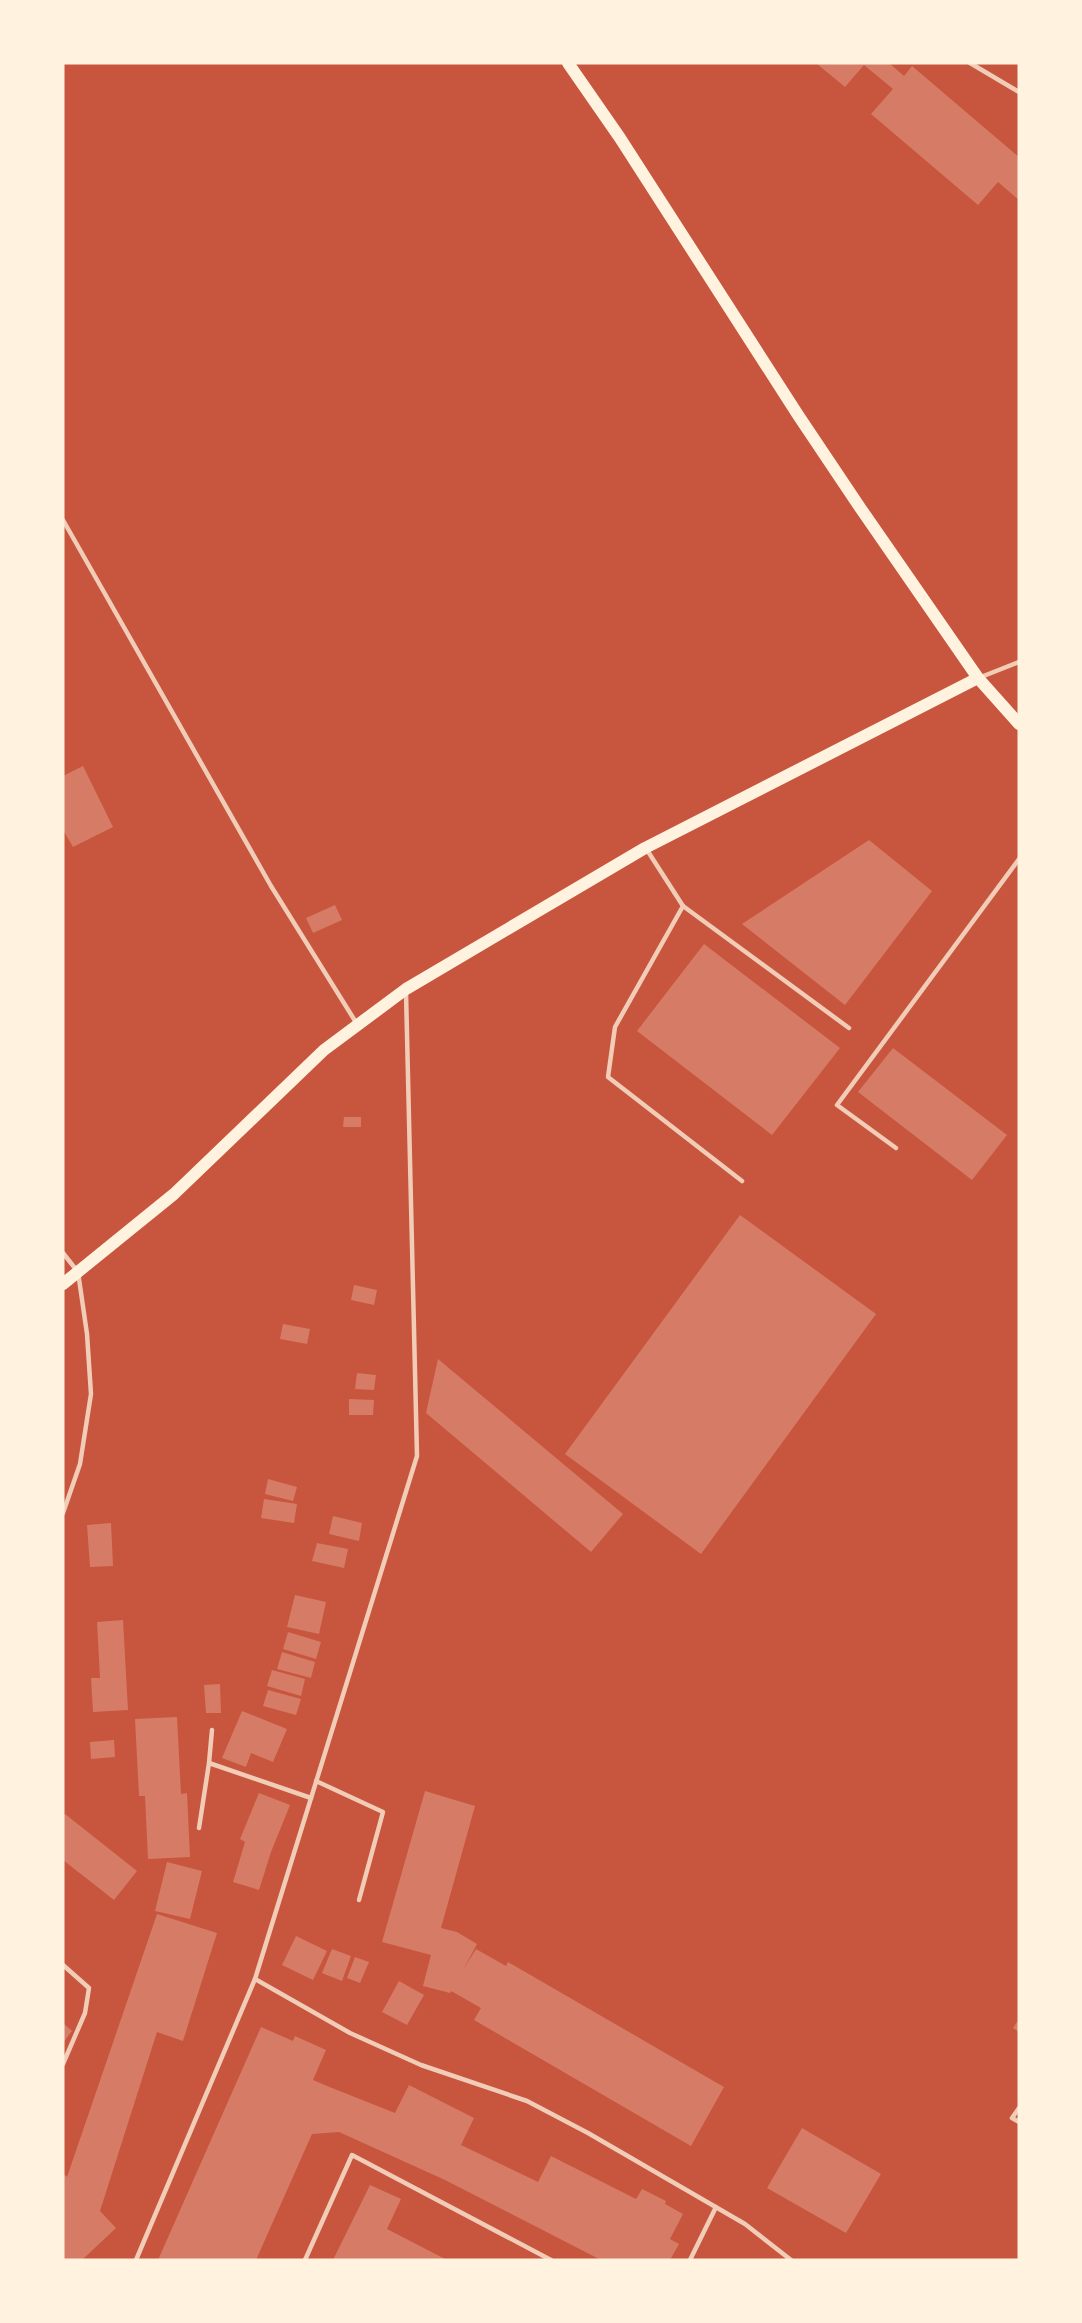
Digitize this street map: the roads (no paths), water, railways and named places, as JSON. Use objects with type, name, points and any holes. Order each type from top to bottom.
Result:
[{"type":"main road","points":[[568,63],[633,157],[798,416],[978,678],[1019,724]]},
{"type":"main road","points":[[63,1284],[174,1194],[324,1050],[357,1023],[406,989],[645,848],[978,678]]},
{"type":"lane","points":[[970,63],[1019,92]]},
{"type":"lane","points":[[63,520],[271,886],[357,1023]]},
{"type":"lane","points":[[978,678],[1019,662]]},
{"type":"lane","points":[[645,848],[682,906],[849,1028]]},
{"type":"lane","points":[[896,1148],[837,1105],[1019,859]]},
{"type":"lane","points":[[682,906],[615,1027],[608,1077],[742,1181]]},
{"type":"lane","points":[[136,2260],[255,1979],[417,1456],[406,989]]},
{"type":"lane","points":[[63,1253],[78,1272],[87,1334],[91,1394],[80,1464],[63,1513]]},
{"type":"lane","points":[[200,1828],[212,1730]]},
{"type":"lane","points":[[209,1763],[311,1798]]},
{"type":"lane","points":[[316,1781],[383,1812],[358,1900]]},
{"type":"lane","points":[[63,1965],[89,1988],[85,2013],[63,2064]]},
{"type":"lane","points":[[255,1979],[350,2033],[411,2060],[527,2101],[588,2133],[745,2224],[791,2260]]},
{"type":"lane","points":[[1019,2108],[1012,2118],[1019,2122]]},
{"type":"lane","points":[[305,2260],[352,2155],[551,2260]]},
{"type":"lane","points":[[690,2260],[716,2207]]}]
